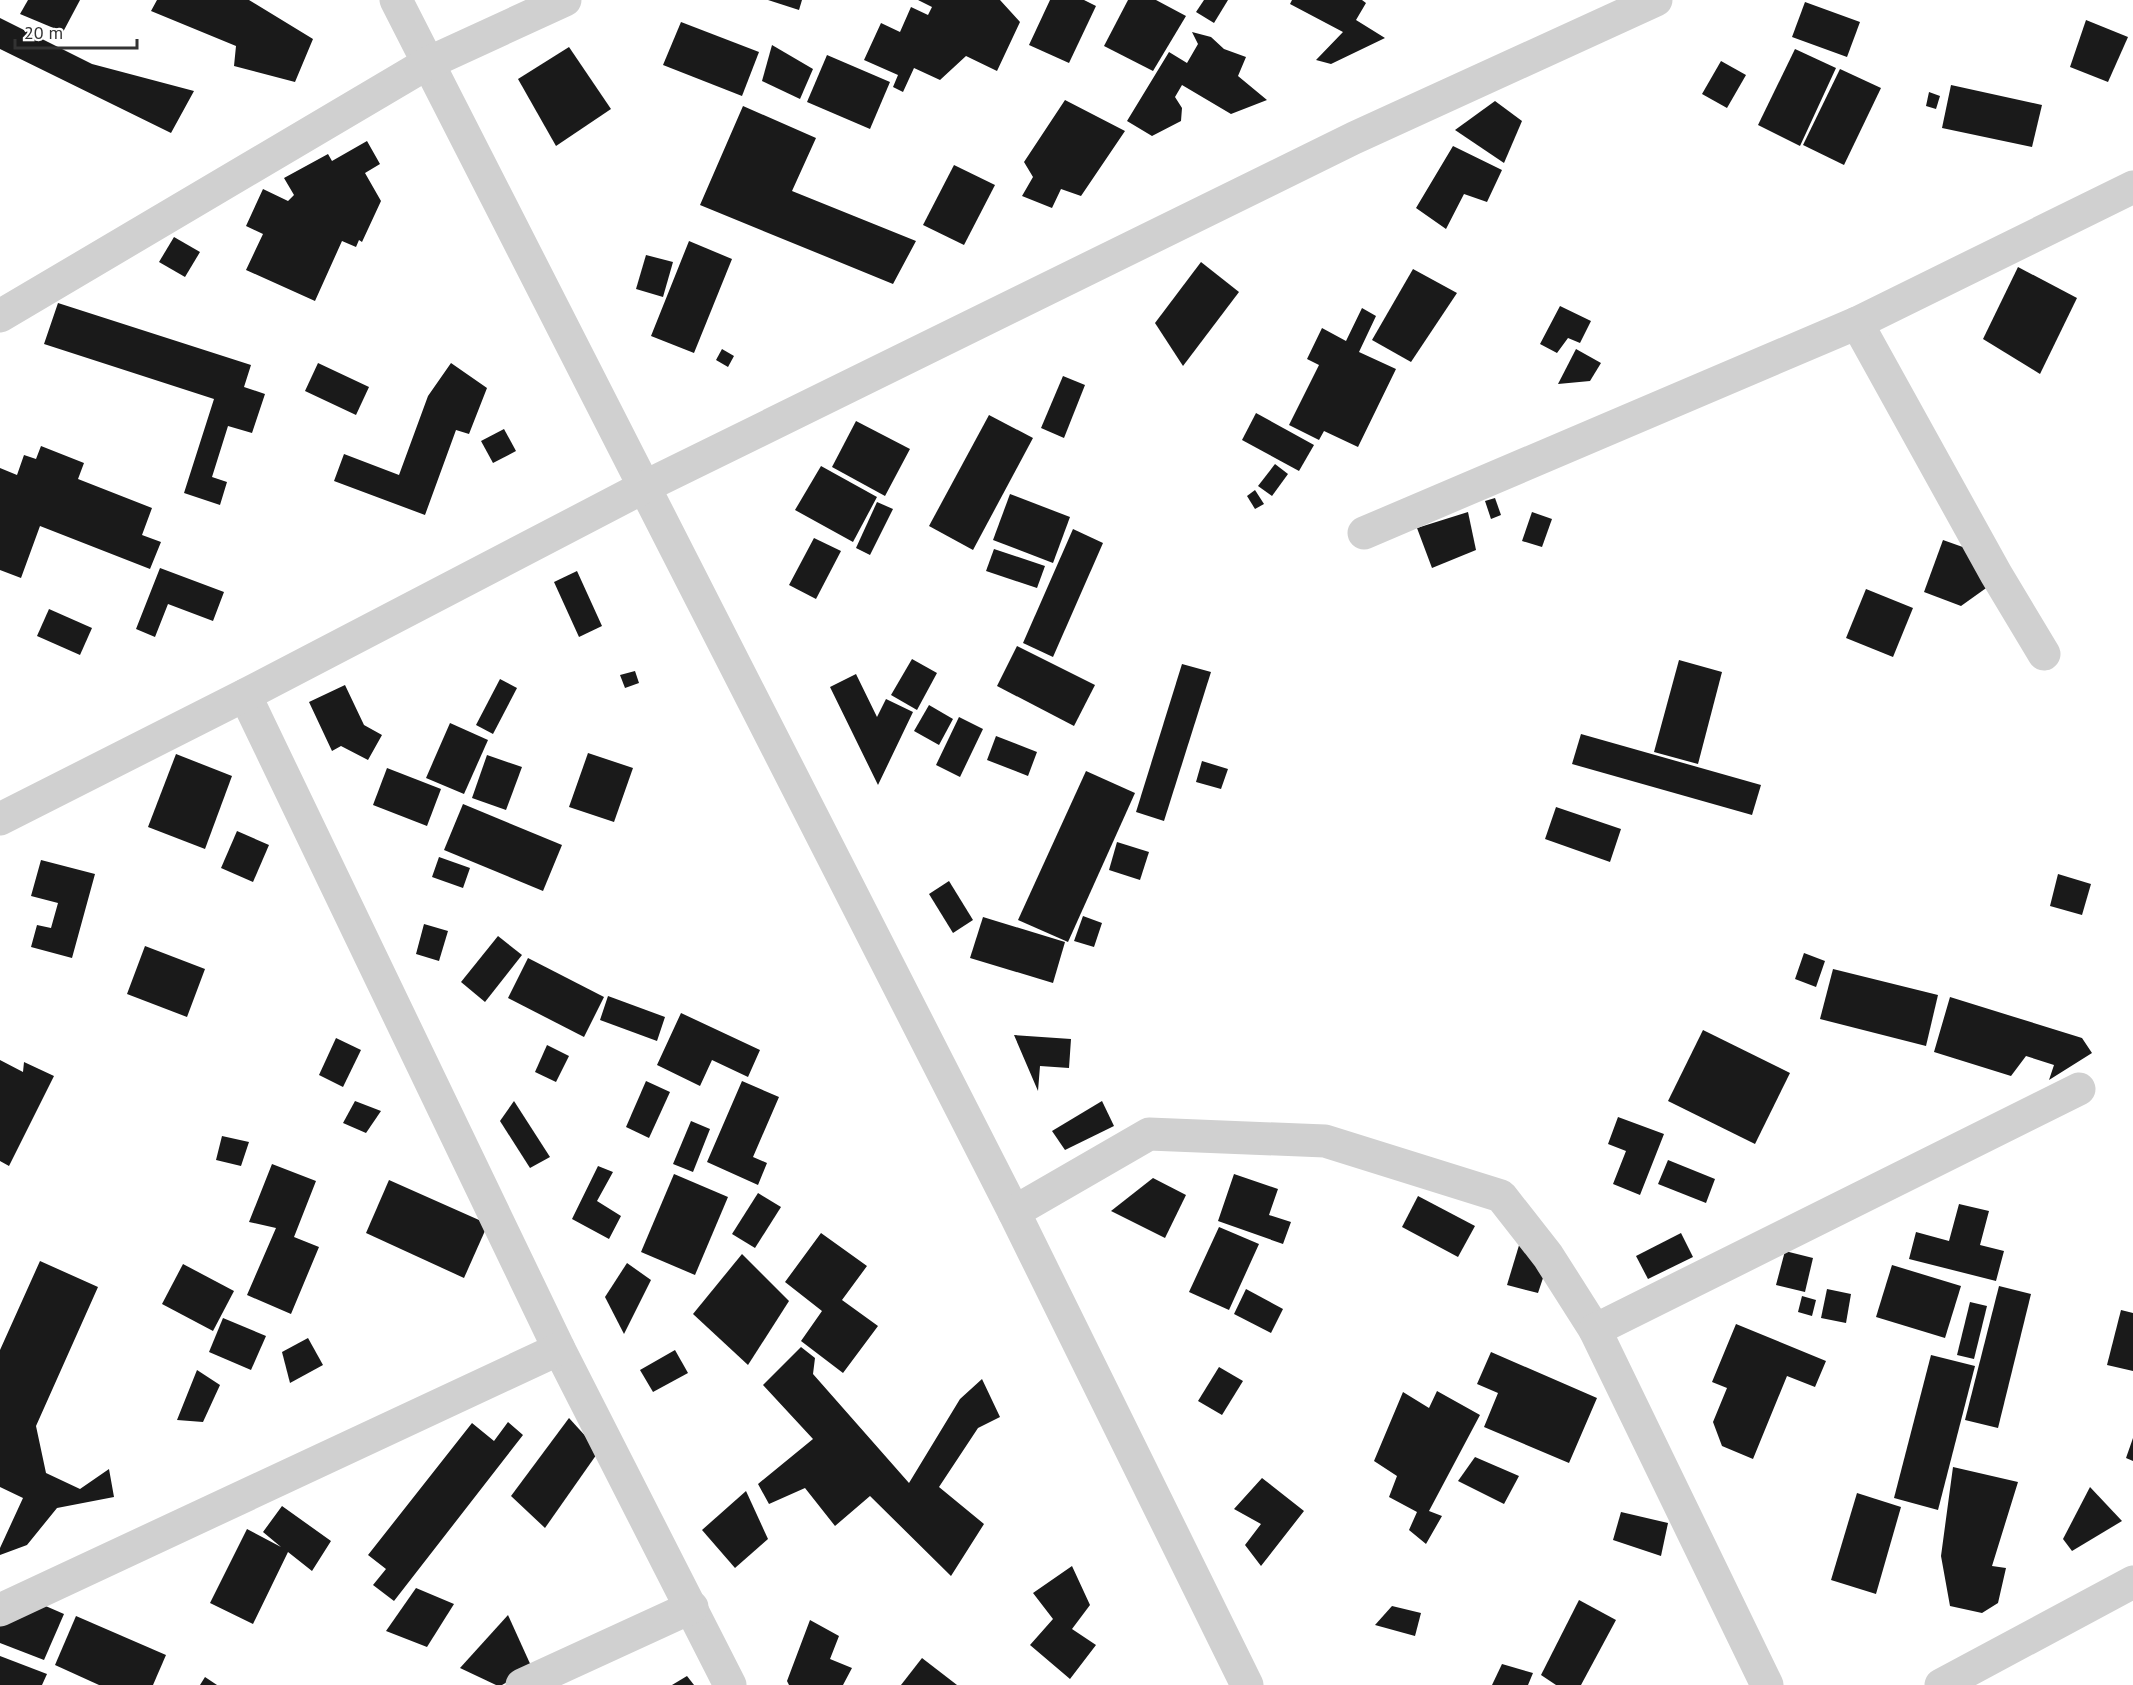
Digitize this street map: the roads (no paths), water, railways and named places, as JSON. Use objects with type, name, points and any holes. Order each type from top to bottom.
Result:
[{"type":"street","points":[[396,0],[1014,1212],[1247,1685]]},
{"type":"street","points":[[0,316],[428,63],[565,0]]},
{"type":"street","points":[[0,819],[644,488],[1354,138],[1656,0]]},
{"type":"street","points":[[1364,532],[1857,323],[2133,187]]},
{"type":"street","points":[[1857,323],[1996,574],[2044,654]]},
{"type":"street","points":[[245,695],[559,1349],[730,1685]]},
{"type":"street","points":[[1595,1330],[2079,1089]]},
{"type":"street","points":[[1014,1212],[1149,1134],[1325,1141],[1501,1196],[1548,1256],[1595,1330],[1767,1685]]},
{"type":"street","points":[[0,1610],[559,1349]]},
{"type":"street","points":[[1941,1685],[2133,1582]]},
{"type":"street","points":[[522,1685],[692,1607]]}]
